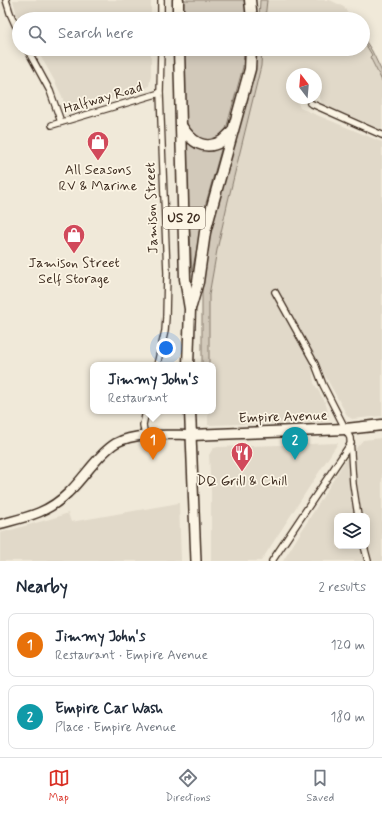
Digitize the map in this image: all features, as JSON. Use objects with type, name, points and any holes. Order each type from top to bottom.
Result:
[{"type":"highway","points":[[250,0],[251,12]]},
{"type":"highway","points":[[178,1],[178,12]]},
{"type":"highway","name":"US 20","points":[[179,56],[185,279],[190,309],[188,362]]},
{"type":"highway","name":"US 20","points":[[190,309],[198,282],[204,232],[250,69],[251,56]]},
{"type":"highway","points":[[182,126],[187,135],[193,141],[202,145],[214,144],[221,141],[232,132]]},
{"type":"highway","points":[[190,414],[191,435]]},
{"type":"highway","name":"Empire Avenue","points":[[191,435],[346,429],[382,425]]},
{"type":"main road","points":[[252,12],[253,0]]},
{"type":"main road","points":[[191,435],[196,561]]},
{"type":"street","points":[[6,0],[12,17]]},
{"type":"street","points":[[161,0],[161,12]]},
{"type":"street","points":[[31,56],[50,91],[61,122]]},
{"type":"street","name":"Jamison Street","points":[[158,362],[165,331],[167,300],[160,94],[161,56]]},
{"type":"street","name":"Halfway Road","points":[[52,125],[160,94]]},
{"type":"street","points":[[312,104],[382,134]]},
{"type":"street","points":[[275,292],[314,364],[350,438],[353,484],[358,513]]},
{"type":"street","points":[[144,436],[143,424],[145,414]]},
{"type":"street","name":"Empire Avenue","points":[[0,524],[28,517],[49,508],[68,493],[107,449],[117,442],[144,436],[191,435]]},
{"type":"street","points":[[272,561],[351,443]]},
{"type":"street","points":[[365,549],[368,561]]},
{"type":"shaded area","points":[[13,0],[151,0],[151,12],[16,12]]},
{"type":"shaded area","points":[[183,0],[245,0],[246,12],[183,12]]},
{"type":"shaded area","points":[[260,0],[267,0],[266,12],[259,12]]},
{"type":"shaded area","points":[[267,0],[330,0],[344,7],[347,12],[266,12]]},
{"type":"shaded area","points":[[370,48],[382,72],[382,81],[370,57],[372,55]]},
{"type":"shaded area","points":[[370,52],[372,55],[370,57],[382,81],[382,130],[322,104],[322,68],[286,68],[286,104],[298,104],[300,108],[382,142],[382,416],[352,419],[348,417],[277,289],[271,292],[312,366],[314,383],[325,402],[329,417],[326,421],[322,422],[208,425],[208,414],[216,414],[216,362],[209,362],[209,295],[228,201],[261,66],[262,56],[370,56]]},
{"type":"shaded area","points":[[40,56],[151,56],[151,75],[149,86],[146,88],[73,110],[65,107],[62,96]]},
{"type":"shaded area","points":[[184,56],[244,56],[243,67],[226,129],[214,140],[203,142],[186,128]]},
{"type":"shaded area","points":[[255,56],[262,56],[261,66],[217,250],[209,295],[209,362],[202,362],[202,273],[213,223],[241,120]]},
{"type":"shaded area","points":[[185,141],[194,148],[207,149],[222,146],[206,203],[192,272]]},
{"type":"shaded area","points":[[382,438],[382,561],[283,561],[345,461],[363,440]]},
{"type":"shaded area","points":[[338,443],[261,561],[211,561],[211,492],[209,455],[214,448]]},
{"type":"shaded area","points":[[179,503],[181,561],[0,561],[0,533],[68,513],[71,522]]},
{"type":"place","name":"All Seasons RV & Marine","points":[[98,162]]},
{"type":"place","name":"Jamison Street Self Storage","points":[[74,254]]},
{"type":"place","name":"Jimmy John's","points":[[153,460]]},
{"type":"place","name":"Empire Car Wash","points":[[295,460]]},
{"type":"place","name":"DQ Grill & Chill","points":[[242,472]]}]
